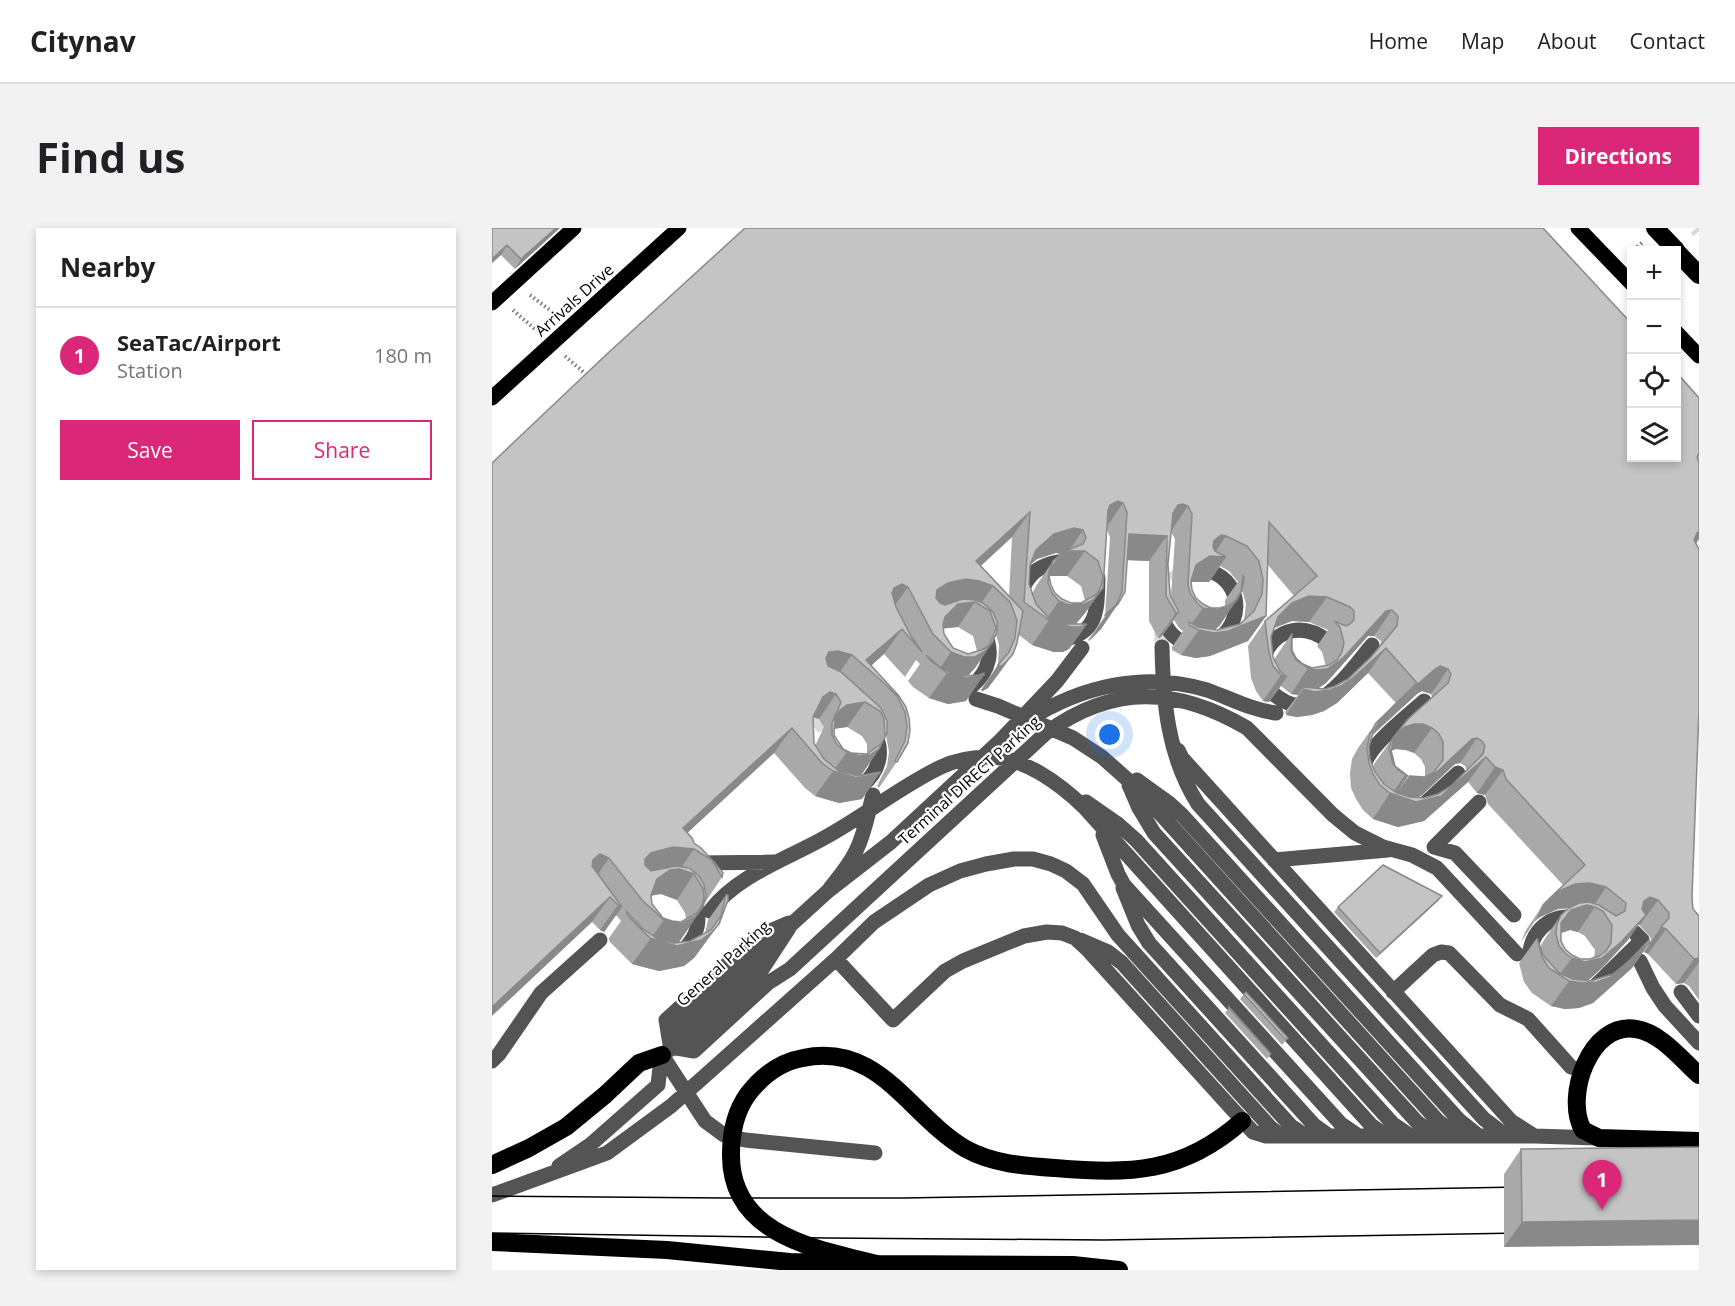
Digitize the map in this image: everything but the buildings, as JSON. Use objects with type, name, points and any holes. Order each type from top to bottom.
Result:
[{"type":"highway","points":[[1655,228],[1671,246]]},
{"type":"highway","points":[[1681,256],[1699,275]]},
{"type":"highway","points":[[1699,1075],[1654,1036],[1628,1028],[1609,1034],[1592,1049],[1583,1070],[1579,1084],[1577,1114],[1583,1130],[1599,1138],[1699,1141]]},
{"type":"highway","points":[[492,1165],[566,1127],[605,1095],[639,1062],[666,1051]]},
{"type":"highway","points":[[877,1264],[816,1249],[765,1225],[753,1215],[736,1183],[731,1159],[731,1137],[736,1116],[744,1099],[757,1082],[774,1069],[795,1059],[814,1055],[854,1060],[887,1079],[950,1138],[967,1149],[993,1159],[1025,1166],[1103,1172],[1144,1169],[1191,1155],[1219,1140],[1242,1121]]},
{"type":"highway","points":[[492,1242],[667,1250],[790,1262],[1073,1265],[1119,1270]]},
{"type":"main road","points":[[492,303],[574,228]]},
{"type":"main road","name":"Arrivals Drive","points":[[492,398],[679,228]]},
{"type":"main road","points":[[1578,228],[1627,279]]},
{"type":"main road","points":[[1681,336],[1699,356]]},
{"type":"lane","points":[[1022,613],[1019,601],[1026,581],[1033,572],[1043,566],[1059,562]]},
{"type":"lane","points":[[1046,639],[1064,640],[1076,636],[1090,626],[1097,608],[1099,567]]},
{"type":"lane","points":[[1161,596],[1162,620],[1168,631],[1178,640],[1197,645],[1216,641],[1227,633],[1234,622],[1237,610],[1235,598],[1222,577],[1204,570]]},
{"type":"lane","points":[[956,692],[969,688],[980,679],[987,668],[990,654],[989,642],[983,631],[969,619]]},
{"type":"lane","points":[[1328,641],[1318,633],[1294,629],[1282,633],[1272,641],[1265,651],[1262,664],[1263,677],[1269,689],[1289,704],[1302,706],[1315,703],[1326,696],[1372,645]]},
{"type":"lane","points":[[1162,647],[1169,728],[1178,767],[1189,806],[1201,831],[1216,852]]},
{"type":"lane","points":[[799,918],[828,891],[891,842],[1001,740],[1056,681],[1082,648]]},
{"type":"lane","points":[[1001,740],[1029,719],[1061,701],[1097,689],[1138,681],[1192,686],[1242,705],[1276,713]]},
{"type":"lane","name":"Terminal DIRECT Parking","points":[[666,1051],[694,1051],[768,983],[800,960],[1055,726],[1082,710],[1119,699],[1157,697],[1196,704],[1247,728],[1355,834],[1383,847],[1412,855],[1437,868],[1517,954]]},
{"type":"lane","points":[[976,699],[1073,738],[1169,802],[1459,1120],[1480,1136]]},
{"type":"lane","points":[[1364,787],[1362,774],[1364,762],[1370,751],[1424,701]]},
{"type":"lane","points":[[848,791],[860,787],[877,769],[880,756],[879,743],[874,731],[865,722]]},
{"type":"lane","points":[[1169,728],[1182,758],[1511,1121],[1535,1136]]},
{"type":"lane","points":[[711,911],[733,887],[824,838],[940,768],[973,757],[1008,760],[1027,767],[1056,783],[1119,825],[1136,840],[1394,1124],[1409,1135]]},
{"type":"lane","points":[[1102,757],[1138,789],[1438,1121],[1457,1135]]},
{"type":"lane","points":[[1178,767],[1198,804],[1484,1119],[1505,1135]]},
{"type":"lane","points":[[1120,774],[1129,785],[1158,854],[1177,886]]},
{"type":"lane","points":[[1405,814],[1418,810],[1429,802],[1458,774]]},
{"type":"lane","points":[[1056,783],[1078,801],[1363,1117],[1385,1136]]},
{"type":"lane","points":[[828,891],[856,850],[873,795]]},
{"type":"lane","points":[[1434,847],[1479,802]]},
{"type":"lane","points":[[1139,807],[1154,833],[1417,1122],[1435,1136]]},
{"type":"lane","points":[[1094,819],[1102,833],[1138,926],[1149,942],[1314,1125],[1328,1136]]},
{"type":"lane","points":[[1274,860],[1434,847],[1455,853],[1514,915]]},
{"type":"lane","points":[[492,1195],[607,1154],[686,1093],[836,959],[874,922],[898,904],[929,885],[960,872],[1014,859],[1033,859],[1051,864],[1074,876],[1092,895],[1118,935],[1283,1117],[1304,1136]]},
{"type":"lane","points":[[684,863],[776,862]]},
{"type":"lane","points":[[1118,874],[1124,885],[1341,1124],[1357,1135]]},
{"type":"lane","points":[[665,959],[678,955],[688,946],[696,935],[699,921],[692,898],[678,885]]},
{"type":"lane","points":[[1092,895],[1113,951],[1122,963],[1274,1132],[1281,1136]]},
{"type":"lane","points":[[1538,982],[1531,970],[1529,956],[1531,944],[1537,932],[1546,924],[1564,917],[1582,919],[1594,925]]},
{"type":"lane","name":"General Parking","points":[[666,1051],[682,1043],[761,971],[799,918]]},
{"type":"lane","name":"General Parking","points":[[541,1177],[590,1145],[658,1085],[666,1051],[666,1020],[758,936],[799,918]]},
{"type":"lane","points":[[836,959],[893,1020],[945,971],[963,961],[1035,933],[1054,932],[1069,935],[1101,948],[1122,963]]},
{"type":"lane","points":[[1581,994],[1599,984],[1642,940],[1634,932]]},
{"type":"lane","points":[[1069,935],[1087,949],[1253,1132],[1266,1136],[1505,1135],[1599,1138]]},
{"type":"lane","points":[[492,1061],[541,993],[600,940]]},
{"type":"lane","points":[[1393,992],[1433,955],[1441,952],[1449,953],[1500,1005],[1528,1019],[1571,1067],[1583,1070]]},
{"type":"lane","points":[[1640,960],[1653,988],[1665,1006],[1699,1043]]},
{"type":"lane","points":[[1681,992],[1699,1016]]},
{"type":"lane","points":[[666,1051],[686,1093],[705,1121],[715,1130],[745,1140],[876,1153]]},
{"type":"tunnel","points":[[1696,228],[1699,231]]},
{"type":"tunnel","points":[[1162,647],[1161,613],[1165,592],[1170,583],[1190,570]]},
{"type":"tunnel","points":[[814,727],[828,717],[838,715]]},
{"type":"tunnel","points":[[1626,910],[1646,932],[1647,913]]},
{"type":"tram line","points":[[492,1196],[904,1198],[1519,1187]]},
{"type":"tram line","points":[[492,1233],[1104,1240],[1521,1233]]},
{"type":"place","name":"SeaTac/Airport","points":[[1602,1210]]}]
